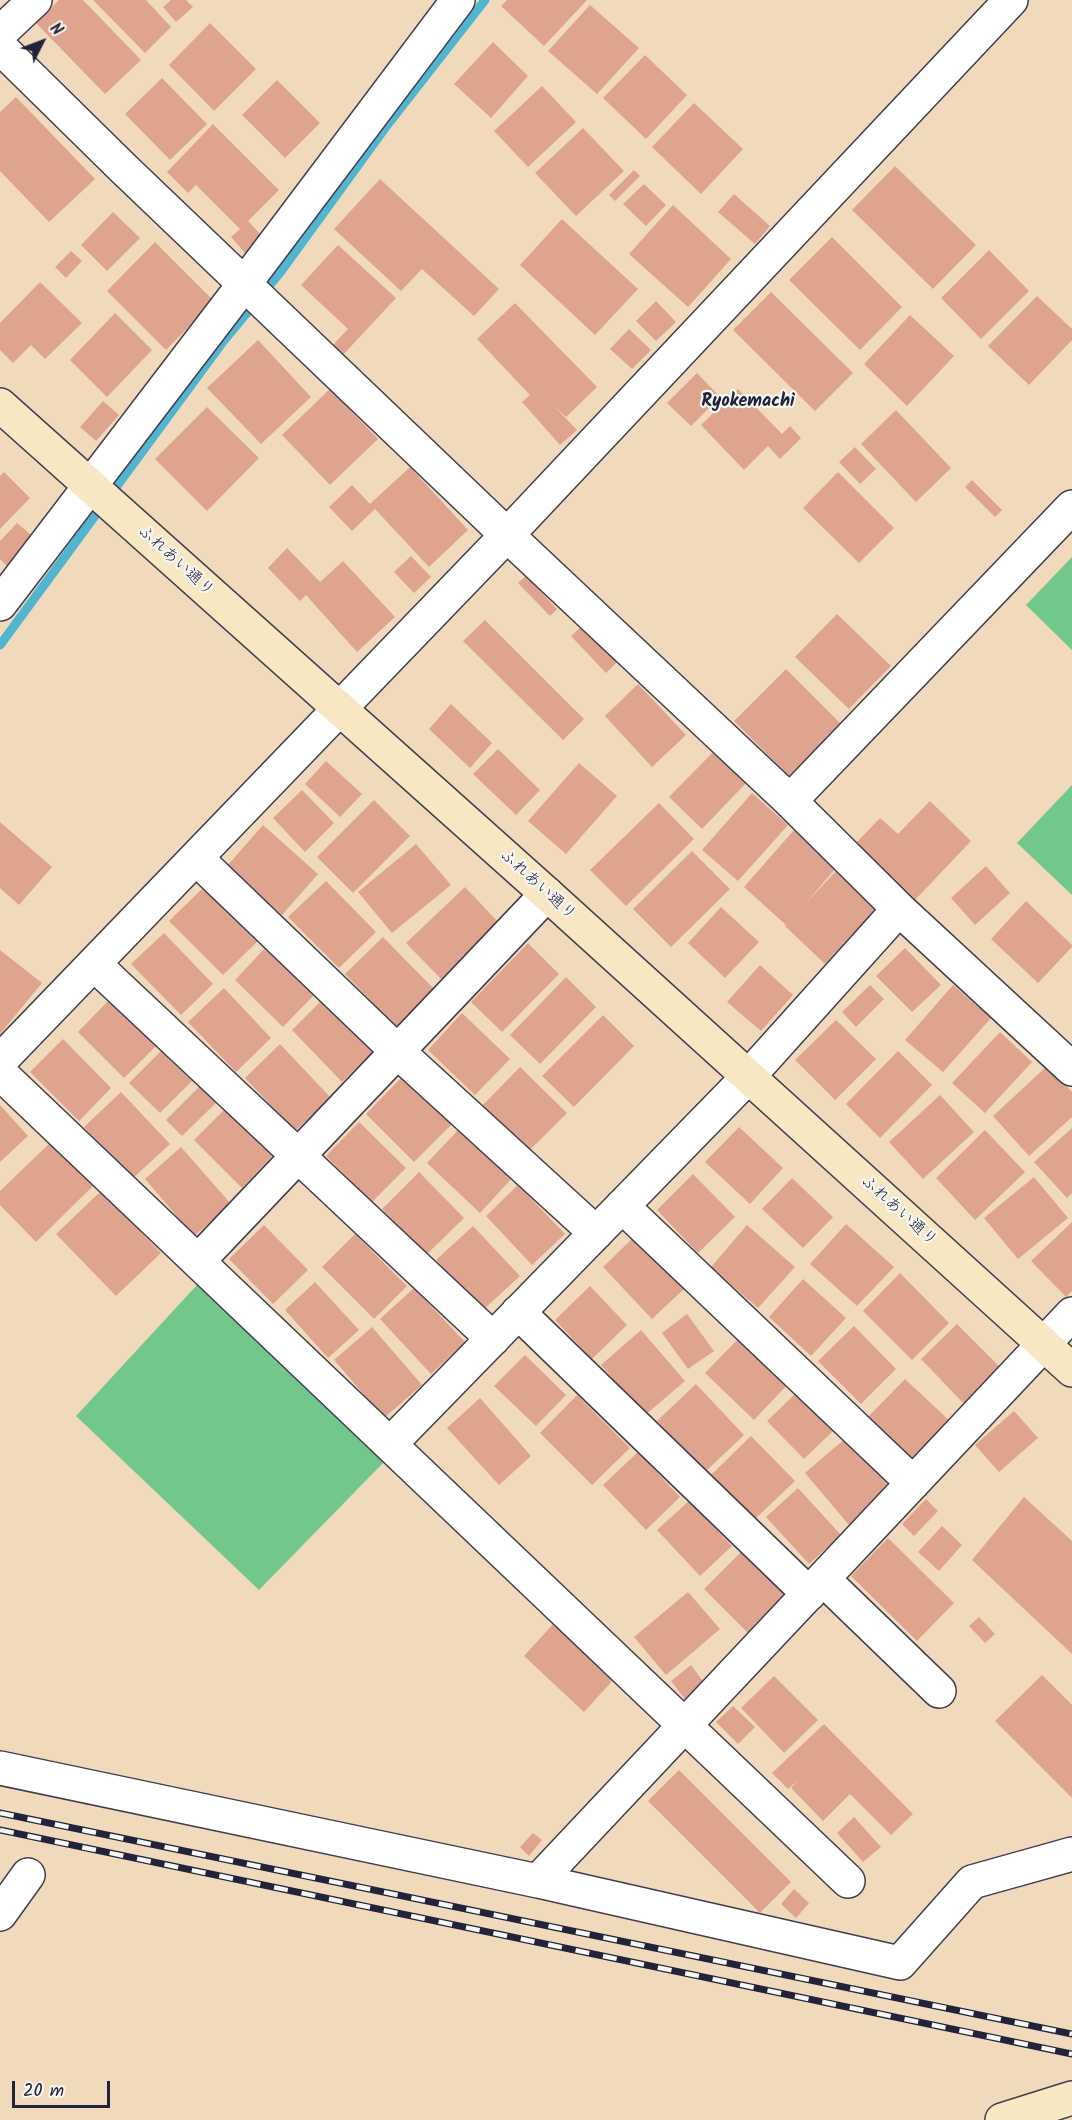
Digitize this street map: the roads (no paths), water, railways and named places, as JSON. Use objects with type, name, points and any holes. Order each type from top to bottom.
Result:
[{"type":"street","points":[[0,33],[34,0]]},
{"type":"street","points":[[0,604],[246,284],[458,0]]},
{"type":"street","points":[[0,1061],[507,536],[1011,0]]},
{"type":"street","points":[[0,47],[507,536],[790,801],[899,909],[1072,1069]]},
{"type":"street","name":"ふれあい通り","points":[[0,405],[547,894],[1072,1370]]},
{"type":"street","points":[[790,801],[1072,507]]},
{"type":"street","points":[[196,858],[398,1051],[596,1233]]},
{"type":"street","points":[[198,1261],[547,894]]},
{"type":"street","points":[[390,1444],[748,1077],[899,909]]},
{"type":"street","points":[[94,964],[493,1339]]},
{"type":"street","points":[[0,1073],[848,1881]]},
{"type":"street","points":[[622,1206],[913,1484]]},
{"type":"street","points":[[518,1312],[816,1586],[939,1691]]},
{"type":"street","points":[[538,1881],[1072,1314]]},
{"type":"street","points":[[0,1768],[538,1881],[900,1963],[972,1882],[1072,1854]]},
{"type":"street","points":[[0,1914],[28,1875]]},
{"type":"street","points":[[1002,2120],[1072,2098]]},
{"type":"waterway","points":[[0,645],[222,343],[279,274],[385,128],[485,0]]},
{"type":"railway","points":[[0,1813],[1072,2034]]},
{"type":"railway","points":[[0,1830],[1072,2054]]},
{"type":"district","name":"Ryokemachi","points":[[748,403]]}]
